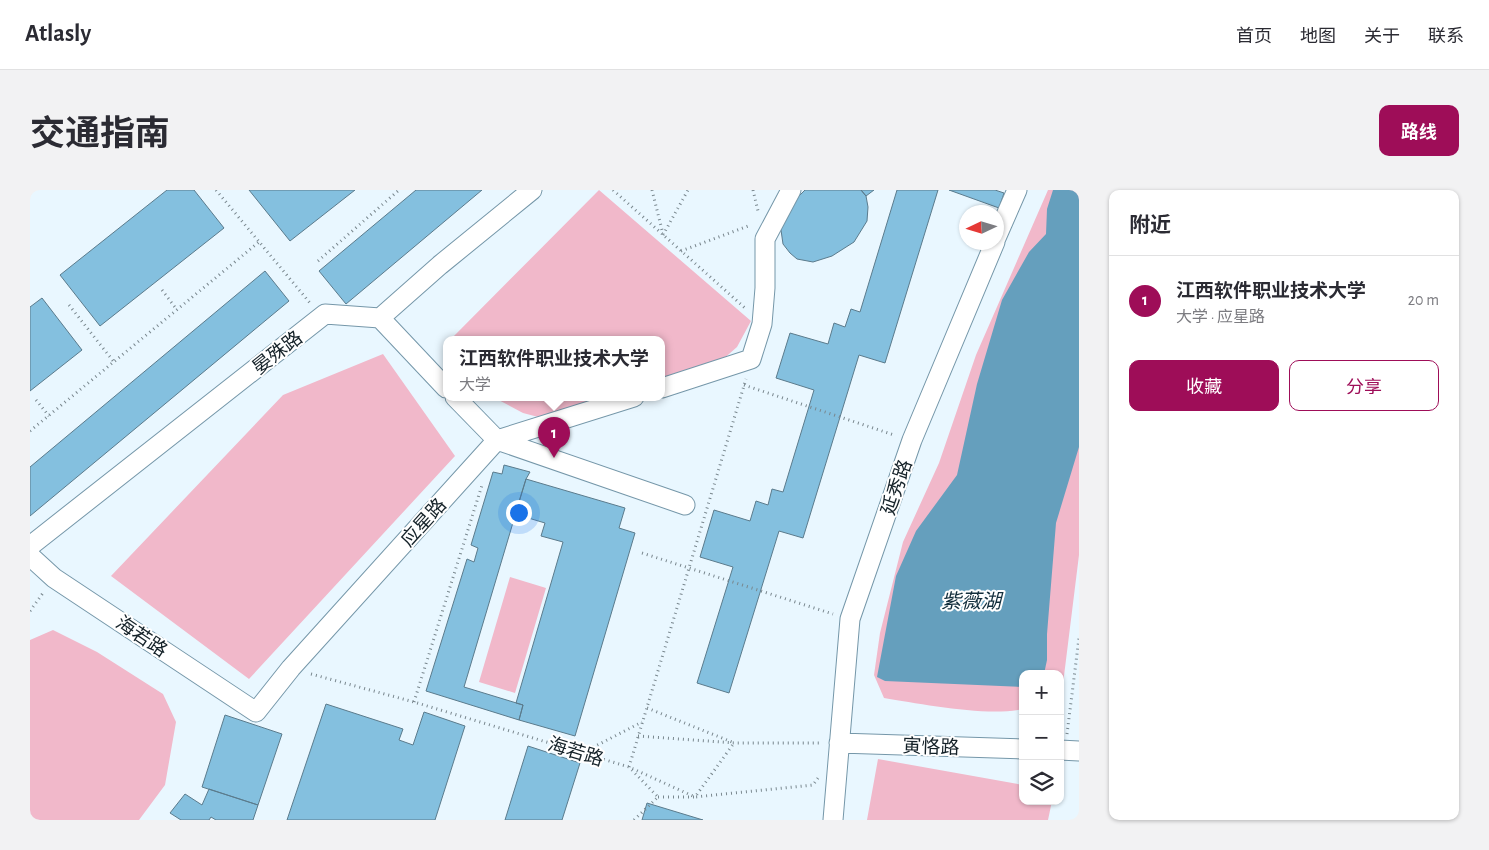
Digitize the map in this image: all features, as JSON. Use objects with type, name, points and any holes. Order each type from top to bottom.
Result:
[{"type":"street","points":[[380,318],[440,265],[532,190]]},
{"type":"street","points":[[665,387],[751,359],[762,324],[765,288],[765,239],[790,190]]},
{"type":"street","points":[[1004,220],[1017,190]]},
{"type":"street","name":"延秀路","points":[[833,820],[850,619],[912,440],[992,250]]},
{"type":"street","points":[[322,316],[325,314],[380,318],[443,385]]},
{"type":"street","name":"晏殊路","points":[[30,546],[322,316]]},
{"type":"street","points":[[459,401],[497,440],[685,505]]},
{"type":"street","points":[[497,440],[621,401]]},
{"type":"street","name":"应星路","points":[[256,712],[291,668],[497,440]]},
{"type":"street","name":"海若路","points":[[30,556],[54,578],[256,712]]},
{"type":"street","name":"寅恪路","points":[[839,743],[1019,749]]},
{"type":"path","points":[[318,261],[399,190]]},
{"type":"path","points":[[613,190],[762,324]]},
{"type":"path","points":[[652,190],[663,235]]},
{"type":"path","points":[[663,235],[688,190]]},
{"type":"path","points":[[217,191],[322,316]]},
{"type":"path","points":[[681,251],[760,221]]},
{"type":"path","points":[[30,431],[259,242]]},
{"type":"path","points":[[162,290],[177,310]]},
{"type":"path","points":[[69,305],[114,362]]},
{"type":"path","points":[[658,797],[629,767],[751,359]]},
{"type":"path","points":[[744,385],[912,440]]},
{"type":"path","points":[[36,400],[48,416]]},
{"type":"path","points":[[414,702],[485,478]]},
{"type":"path","points":[[642,553],[850,619]]},
{"type":"path","points":[[1068,750],[1079,638]]},
{"type":"path","name":"海若路","points":[[291,668],[414,702],[629,767],[696,797],[813,785],[818,777]]},
{"type":"path","points":[[646,708],[735,743]]},
{"type":"path","points":[[584,753],[642,722]]},
{"type":"path","points":[[638,736],[735,743],[839,743]]},
{"type":"path","points":[[634,820],[658,797],[696,797],[735,743]]},
{"type":"shaded area","points":[[599,190],[751,321],[737,347],[721,361],[665,379],[665,336],[454,336]]},
{"type":"shaded area","name":"紫薇湖","points":[[1048,190],[1079,190],[1079,555],[1064,676],[1064,670],[1019,670],[1019,710],[1008,711],[973,711],[884,698],[874,675],[880,633],[903,542],[939,463],[976,355]]},
{"type":"shaded area","points":[[383,354],[455,456],[249,679],[111,576],[283,395]]},
{"type":"shaded area","points":[[500,401],[595,401],[542,418],[523,413]]},
{"type":"shaded area","points":[[510,577],[546,588],[515,693],[479,682]]},
{"type":"shaded area","points":[[53,630],[97,652],[163,694],[176,722],[165,785],[139,820],[30,820],[30,640]]},
{"type":"shaded area","points":[[878,759],[1019,784],[1019,805],[1051,805],[1048,820],[867,820]]},
{"type":"water","name":"紫薇湖","points":[[1053,190],[1079,190],[1079,447],[1056,523],[1045,670],[1019,670],[1019,687],[885,681],[877,677],[896,576],[916,531],[957,475],[977,384],[1002,300],[1029,252],[1046,234],[1047,209]]},
{"type":"building","points":[[167,190],[194,190],[224,228],[100,326],[60,275]]},
{"type":"building","points":[[249,190],[355,190],[290,241]]},
{"type":"building","points":[[416,190],[482,190],[346,304],[319,271]]},
{"type":"building","points":[[805,190],[861,190],[866,196],[868,207],[867,221],[854,242],[832,256],[813,262],[797,259],[790,253],[783,244],[781,230],[783,220],[794,201]]},
{"type":"building","points":[[861,190],[874,190],[866,196]]},
{"type":"building","points":[[897,190],[938,190],[885,363],[859,355],[803,538],[779,531],[729,693],[697,683],[733,567],[700,557],[714,510],[750,521],[756,501],[768,505],[772,489],[783,492],[814,390],[776,378],[790,333],[828,344],[834,323],[845,327],[851,309],[860,312]]},
{"type":"building","points":[[949,190],[995,190],[1004,193],[1000,205],[991,205]]},
{"type":"building","points":[[265,271],[289,301],[30,516],[30,467]]},
{"type":"building","points":[[42,298],[82,350],[30,391],[30,307]]},
{"type":"building","points":[[504,465],[530,472],[526,479],[464,687],[523,705],[519,720],[426,691],[467,559],[474,562],[478,548],[471,545],[493,472],[502,474]]},
{"type":"building","points":[[526,479],[625,508],[619,528],[635,533],[575,736],[519,720],[523,705],[516,703],[563,542],[541,536],[545,523],[515,514]]},
{"type":"building","points":[[326,704],[403,729],[399,740],[413,745],[424,712],[465,726],[435,820],[287,820]]},
{"type":"building","points":[[225,715],[282,734],[258,805],[202,787]]},
{"type":"building","points":[[528,746],[580,763],[562,820],[505,820]]},
{"type":"building","points":[[209,789],[258,805],[253,820],[216,820],[211,817],[209,820],[181,820],[170,813],[185,794],[202,805]]},
{"type":"building","points":[[647,803],[703,820],[642,820]]},
{"type":"place","name":"江西软件职业技术大学","points":[[554,458]]}]
